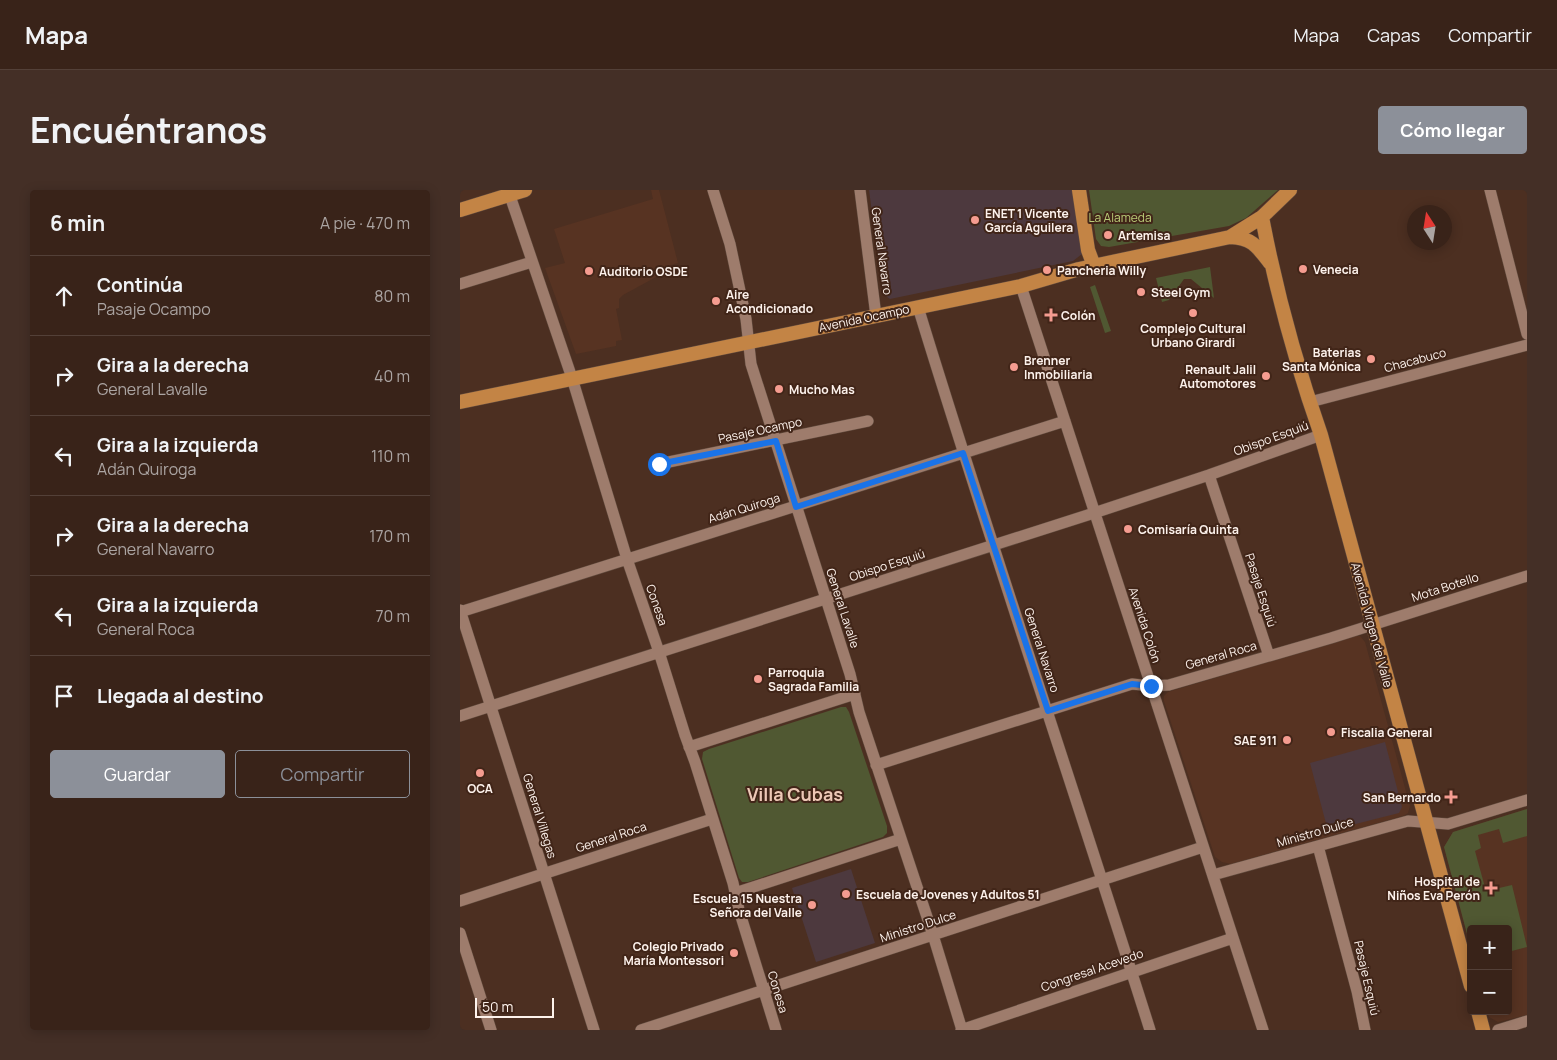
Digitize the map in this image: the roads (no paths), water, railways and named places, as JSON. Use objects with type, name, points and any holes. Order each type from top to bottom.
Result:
[{"type":"main road","points":[[460,210],[509,192],[525,190]]},
{"type":"main road","points":[[1080,190],[1088,250],[1094,266]]},
{"type":"main road","name":"Avenida Ocampo","points":[[460,402],[1021,286],[1094,266],[1230,237],[1262,217],[1290,190]]},
{"type":"main road","name":"Avenida Virgen del Valle","points":[[1262,217],[1272,266],[1321,435],[1467,971]]},
{"type":"main road","name":"Avenida Virgen del Valle","points":[[1230,237],[1248,240],[1256,245],[1272,266]]},
{"type":"main road","points":[[1479,1015],[1483,1030]]},
{"type":"street","name":"General Lavalle","points":[[713,190],[730,244],[746,319],[751,364],[826,599],[859,712],[933,935],[962,1030]]},
{"type":"street","name":"General Navarro","points":[[860,190],[876,316]]},
{"type":"street","points":[[1490,190],[1527,334]]},
{"type":"street","name":"Conesa","points":[[509,192],[572,378],[627,559],[659,652],[736,893],[739,910],[776,1030]]},
{"type":"street","points":[[460,284],[532,262]]},
{"type":"street","name":"Avenida Colón","points":[[1021,286],[1263,1030]]},
{"type":"street","name":"General Navarro","points":[[918,307],[963,453],[1150,1030]]},
{"type":"street","name":"Chacabuco","points":[[1310,402],[1527,345]]},
{"type":"street","name":"Pasaje Ocampo","points":[[659,464],[868,421]]},
{"type":"street","name":"Adán Quiroga","points":[[460,611],[796,507],[1064,421]]},
{"type":"street","name":"Obispo Esquiú","points":[[460,716],[1094,513],[1321,435]]},
{"type":"street","name":"Pasaje Esquiú","points":[[1208,475],[1269,656]]},
{"type":"street","name":"Mota Botello","points":[[1372,625],[1527,576]]},
{"type":"street","name":"General Villegas","points":[[460,611],[594,1030]]},
{"type":"street","name":"General Roca","points":[[876,765],[1132,684],[1169,685],[1372,625]]},
{"type":"street","points":[[689,747],[855,694]]},
{"type":"street","name":"Ministro Dulce","points":[[1213,875],[1408,821],[1448,824],[1527,800]]},
{"type":"street","name":"General Roca","points":[[460,901],[712,819]]},
{"type":"street","points":[[736,893],[901,839]]},
{"type":"street","name":"Pasaje Esquiú","points":[[1318,846],[1357,991],[1365,1030]]},
{"type":"street","name":"Ministro Dulce","points":[[641,1030],[1203,847]]},
{"type":"street","points":[[460,933],[491,1030]]},
{"type":"street","name":"Congresal Acevedo","points":[[962,1030],[1131,971],[1233,938]]},
{"type":"street","points":[[1498,1030],[1527,1021]]},
{"type":"place","name":"ENET 1 Vicente García Aguilera","points":[[975,220]]},
{"type":"place","name":"Artemisa","points":[[1108,235]]},
{"type":"place","name":"Venecia","points":[[1303,269]]},
{"type":"place","name":"Pancheria Willy","points":[[1047,270]]},
{"type":"place","name":"Auditorio OSDE","points":[[589,271]]},
{"type":"place","name":"Steel Gym","points":[[1141,292]]},
{"type":"place","name":"Aire Acondicionado","points":[[716,301]]},
{"type":"place","name":"Complejo Cultural Urbano Girardi","points":[[1193,313]]},
{"type":"place","name":"Colón","points":[[1051,315]]},
{"type":"place","name":"Baterias Santa Mónica","points":[[1371,359]]},
{"type":"place","name":"Brenner Inmobiliaria","points":[[1014,367]]},
{"type":"place","name":"Renault Jalil Automotores","points":[[1266,376]]},
{"type":"place","name":"Mucho Mas","points":[[779,389]]},
{"type":"place","name":"Comisaría Quinta","points":[[1128,529]]},
{"type":"place","name":"Parroquia Sagrada Familia","points":[[758,679]]},
{"type":"place","name":"Fiscalia General","points":[[1331,732]]},
{"type":"place","name":"SAE 911","points":[[1287,740]]},
{"type":"place","name":"OCA","points":[[480,773]]},
{"type":"place","name":"San Bernardo","points":[[1451,797]]},
{"type":"place","name":"Hospital de Niños Eva Perón","points":[[1491,888]]},
{"type":"place","name":"Escuela de Jovenes y Adultos 51","points":[[846,894]]},
{"type":"place","name":"Escuela 15 Nuestra Señora del Valle","points":[[812,905]]},
{"type":"place","name":"Colegio Privado María Montessori","points":[[734,953]]},
{"type":"district","name":"Villa Cubas","points":[[795,794]]},
{"type":"park label","name":"La Alameda","points":[[1120,217]]}]
